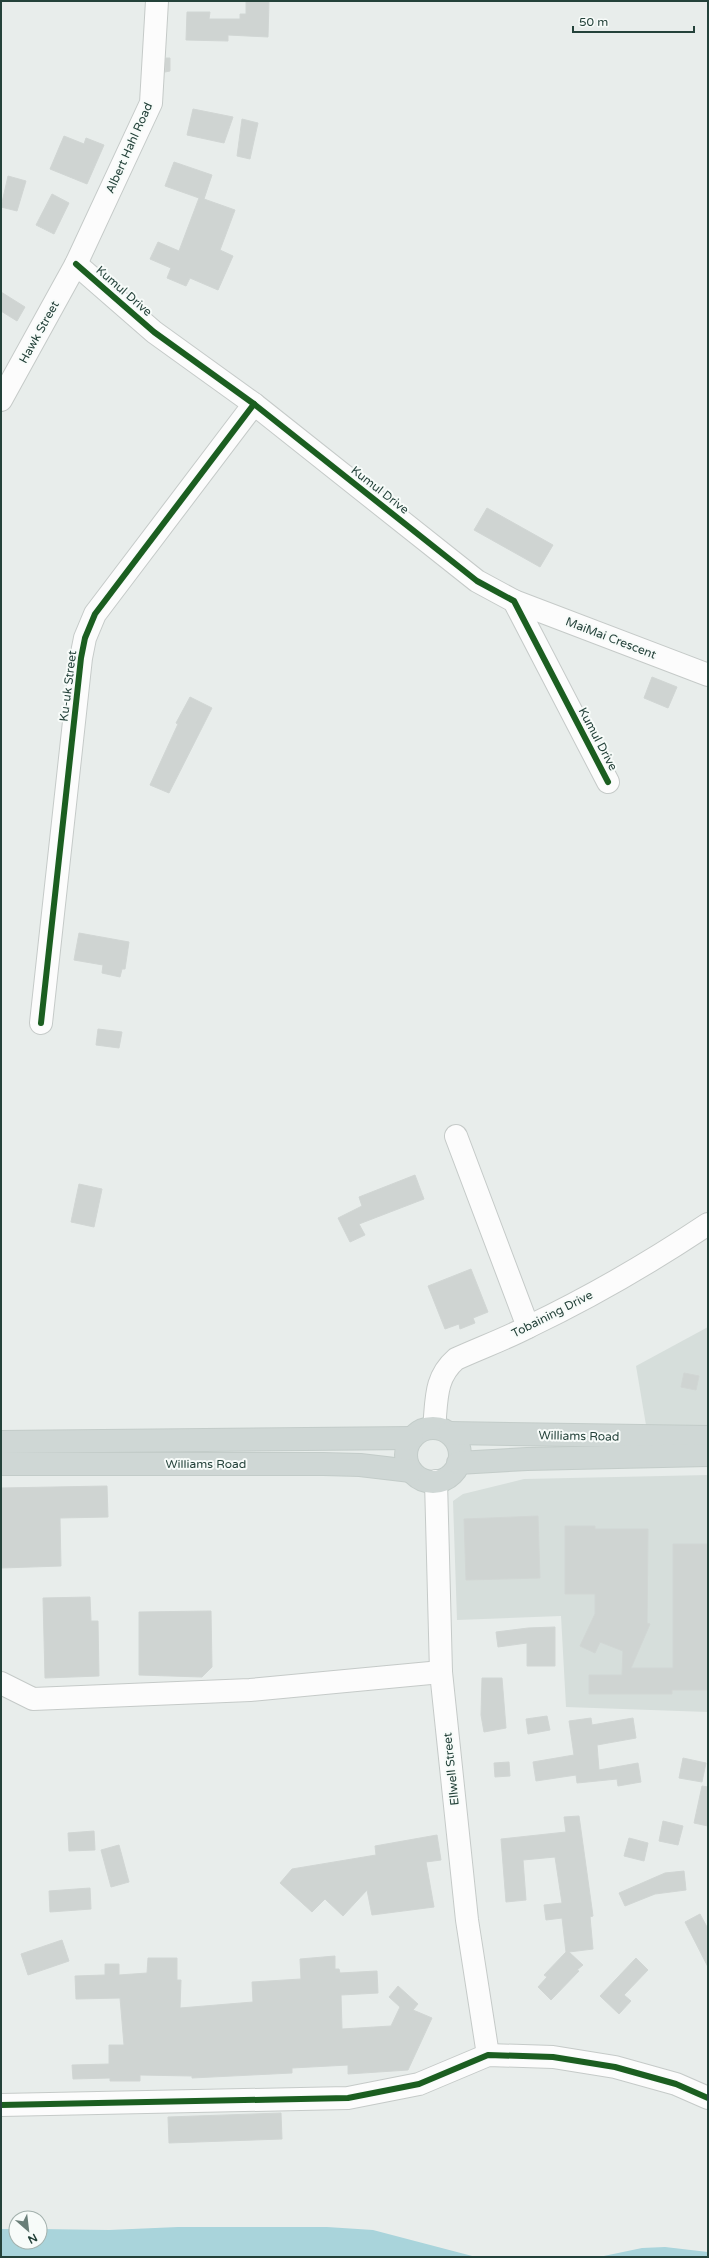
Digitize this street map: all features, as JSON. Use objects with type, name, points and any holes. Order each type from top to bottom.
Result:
[{"type":"main road","name":"Williams Road","points":[[1,1442],[412,1438],[421,1431],[442,1430],[708,1437]]},
{"type":"main road","points":[[436,1481],[450,1475],[458,1463],[460,1452],[457,1442],[442,1430]]},
{"type":"main road","points":[[411,1471],[406,1460],[407,1449],[412,1438]]},
{"type":"main road","name":"Williams Road","points":[[458,1463],[527,1459],[708,1455]]},
{"type":"main road","name":"Williams Road","points":[[1,1464],[360,1465],[411,1471],[422,1479],[436,1481]]},
{"type":"street","name":"Albert Hahl Road","points":[[76,264],[151,103],[157,1]]},
{"type":"street","name":"Hawk Street","points":[[1,400],[76,264]]},
{"type":"street","name":"Kumul Drive","points":[[76,264],[154,332],[254,404],[477,581],[514,601],[608,782]]},
{"type":"street","name":"Ku-uk Street","points":[[41,1023],[81,658],[85,638],[95,614],[254,404]]},
{"type":"street","name":"MaiMai Crescent","points":[[514,601],[708,675]]},
{"type":"street","points":[[456,1136],[528,1327]]},
{"type":"street","name":"Tobaining Drive","points":[[442,1430],[438,1384],[447,1367],[467,1354],[528,1327],[611,1284],[670,1249],[708,1224]]},
{"type":"street","name":"Ellwell Street","points":[[436,1481],[441,1672],[467,1920],[488,2055]]},
{"type":"street","points":[[1,1683],[33,1699],[250,1690],[441,1672]]},
{"type":"street","points":[[1,2105],[348,2098],[419,2084],[488,2055],[553,2057],[614,2067],[676,2084],[708,2098]]},
{"type":"shaded area","points":[[708,1327],[708,1427],[646,1425],[636,1366]]},
{"type":"shaded area","points":[[708,1475],[708,1712],[566,1707],[561,1616],[457,1620],[453,1501],[463,1494],[524,1479]]},
{"type":"water","points":[[178,2227],[327,2227],[373,2230],[476,2257],[1,2257],[1,2229],[8,2229],[8,2250],[48,2250],[48,2229],[109,2230]]},
{"type":"water","points":[[665,2247],[708,2252],[708,2257],[599,2257],[642,2248]]},
{"type":"building","points":[[246,1],[269,1],[268,37],[228,35],[228,41],[186,40],[187,12],[210,12],[209,19],[240,19],[240,14],[246,14]]},
{"type":"building","points":[[166,58],[170,58],[170,71],[165,72]]},
{"type":"building","points":[[193,109],[233,117],[224,143],[187,135]]},
{"type":"building","points":[[242,119],[258,123],[250,159],[237,156]]},
{"type":"building","points":[[64,136],[84,144],[86,138],[104,145],[87,184],[50,169]]},
{"type":"building","points":[[174,162],[212,175],[204,199],[235,210],[220,250],[233,256],[218,290],[190,278],[186,286],[167,278],[171,268],[150,259],[158,242],[179,251],[199,198],[165,186]]},
{"type":"building","points":[[8,176],[26,181],[17,211],[1,207]]},
{"type":"building","points":[[52,194],[69,203],[54,234],[36,225]]},
{"type":"building","points":[[1,292],[25,307],[17,321],[1,311]]},
{"type":"building","points":[[487,508],[553,545],[540,567],[474,530]]},
{"type":"building","points":[[652,677],[677,687],[668,708],[644,698]]},
{"type":"building","points":[[190,697],[212,708],[169,793],[150,785],[178,724],[176,723]]},
{"type":"building","points":[[79,933],[129,942],[125,969],[122,969],[120,977],[102,973],[103,965],[74,960]]},
{"type":"building","points":[[98,1029],[122,1032],[119,1048],[96,1045]]},
{"type":"building","points":[[415,1175],[424,1199],[359,1224],[365,1235],[350,1242],[338,1218],[362,1206],[359,1197]]},
{"type":"building","points":[[79,1184],[102,1189],[94,1227],[71,1222]]},
{"type":"building","points":[[471,1269],[488,1312],[473,1318],[475,1323],[460,1329],[459,1324],[445,1329],[428,1286]]},
{"type":"building","points":[[684,1373],[699,1376],[696,1390],[681,1387]]},
{"type":"building","points":[[107,1486],[108,1517],[60,1518],[61,1566],[1,1568],[1,1488]]},
{"type":"building","points":[[538,1516],[540,1578],[466,1580],[464,1519]]},
{"type":"building","points":[[565,1526],[595,1526],[595,1529],[648,1529],[647,1623],[650,1624],[631,1668],[673,1668],[673,1544],[708,1544],[708,1690],[672,1690],[672,1694],[589,1694],[589,1675],[622,1675],[623,1651],[600,1642],[595,1653],[580,1646],[595,1614],[595,1594],[565,1594]]},
{"type":"building","points":[[90,1597],[91,1621],[98,1621],[99,1676],[45,1678],[43,1598]]},
{"type":"building","points":[[211,1611],[212,1667],[202,1677],[139,1675],[139,1612]]},
{"type":"building","points":[[555,1627],[555,1666],[527,1666],[527,1643],[498,1647],[496,1632],[528,1628]]},
{"type":"building","points":[[482,1678],[502,1678],[506,1728],[484,1732],[481,1715]]},
{"type":"building","points":[[547,1716],[550,1730],[528,1734],[526,1719]]},
{"type":"building","points":[[591,1718],[592,1725],[633,1718],[636,1738],[597,1745],[599,1770],[638,1763],[641,1782],[618,1786],[617,1779],[577,1783],[576,1775],[536,1781],[533,1762],[574,1755],[569,1721]]},
{"type":"building","points":[[683,1758],[706,1763],[702,1782],[679,1778]]},
{"type":"building","points":[[509,1762],[510,1776],[495,1777],[494,1763]]},
{"type":"building","points":[[702,1786],[708,1787],[708,1826],[694,1823]]},
{"type":"building","points":[[579,1816],[593,1916],[590,1917],[593,1949],[569,1952],[583,1965],[551,2000],[538,1987],[547,1977],[544,1975],[566,1952],[562,1918],[546,1920],[544,1905],[562,1903],[555,1857],[523,1860],[526,1900],[506,1902],[501,1839],[566,1832],[564,1817]]},
{"type":"building","points":[[663,1821],[683,1826],[678,1845],[659,1841]]},
{"type":"building","points":[[94,1831],[95,1850],[69,1851],[68,1833]]},
{"type":"building","points":[[437,1835],[441,1860],[426,1862],[434,1907],[372,1915],[367,1890],[343,1916],[325,1899],[312,1912],[280,1883],[292,1869],[376,1855],[375,1846]]},
{"type":"building","points":[[629,1838],[648,1843],[644,1861],[624,1856]]},
{"type":"building","points":[[119,1845],[129,1882],[111,1887],[101,1850]]},
{"type":"building","points":[[684,1871],[686,1890],[655,1894],[625,1906],[619,1893],[665,1873]]},
{"type":"building","points":[[90,1888],[91,1909],[50,1912],[49,1891]]},
{"type":"building","points":[[700,1914],[708,1929],[708,1967],[685,1922]]},
{"type":"building","points":[[62,1940],[69,1961],[28,1975],[21,1954]]},
{"type":"building","points":[[335,1956],[335,1969],[339,1969],[340,1973],[377,1971],[378,1993],[341,1995],[342,2029],[391,2026],[400,2007],[389,1997],[398,1986],[418,2004],[413,2010],[432,2018],[408,2070],[348,2074],[348,2065],[292,2068],[292,2073],[192,2078],[192,2076],[140,2075],[140,2081],[110,2081],[110,2078],[73,2079],[72,2065],[109,2064],[109,2045],[124,2045],[120,1998],[76,1999],[75,1976],[105,1975],[105,1964],[119,1964],[119,1975],[147,1973],[148,1958],[177,1958],[177,1980],[181,1980],[180,2008],[253,2002],[252,1982],[301,1979],[300,1959]]},
{"type":"building","points":[[636,1958],[648,1970],[624,1995],[631,2001],[619,2014],[600,1996]]},
{"type":"building","points":[[281,2113],[282,2139],[169,2143],[168,2117]]},
{"type":"cycle path","points":[[76,264],[154,332],[254,404],[477,581],[514,601],[608,782]]},
{"type":"cycle path","points":[[41,1023],[81,658],[85,638],[95,614],[254,404]]},
{"type":"cycle path","points":[[1,2105],[348,2098],[419,2084],[488,2055],[553,2057],[615,2067],[676,2084],[708,2098]]}]
